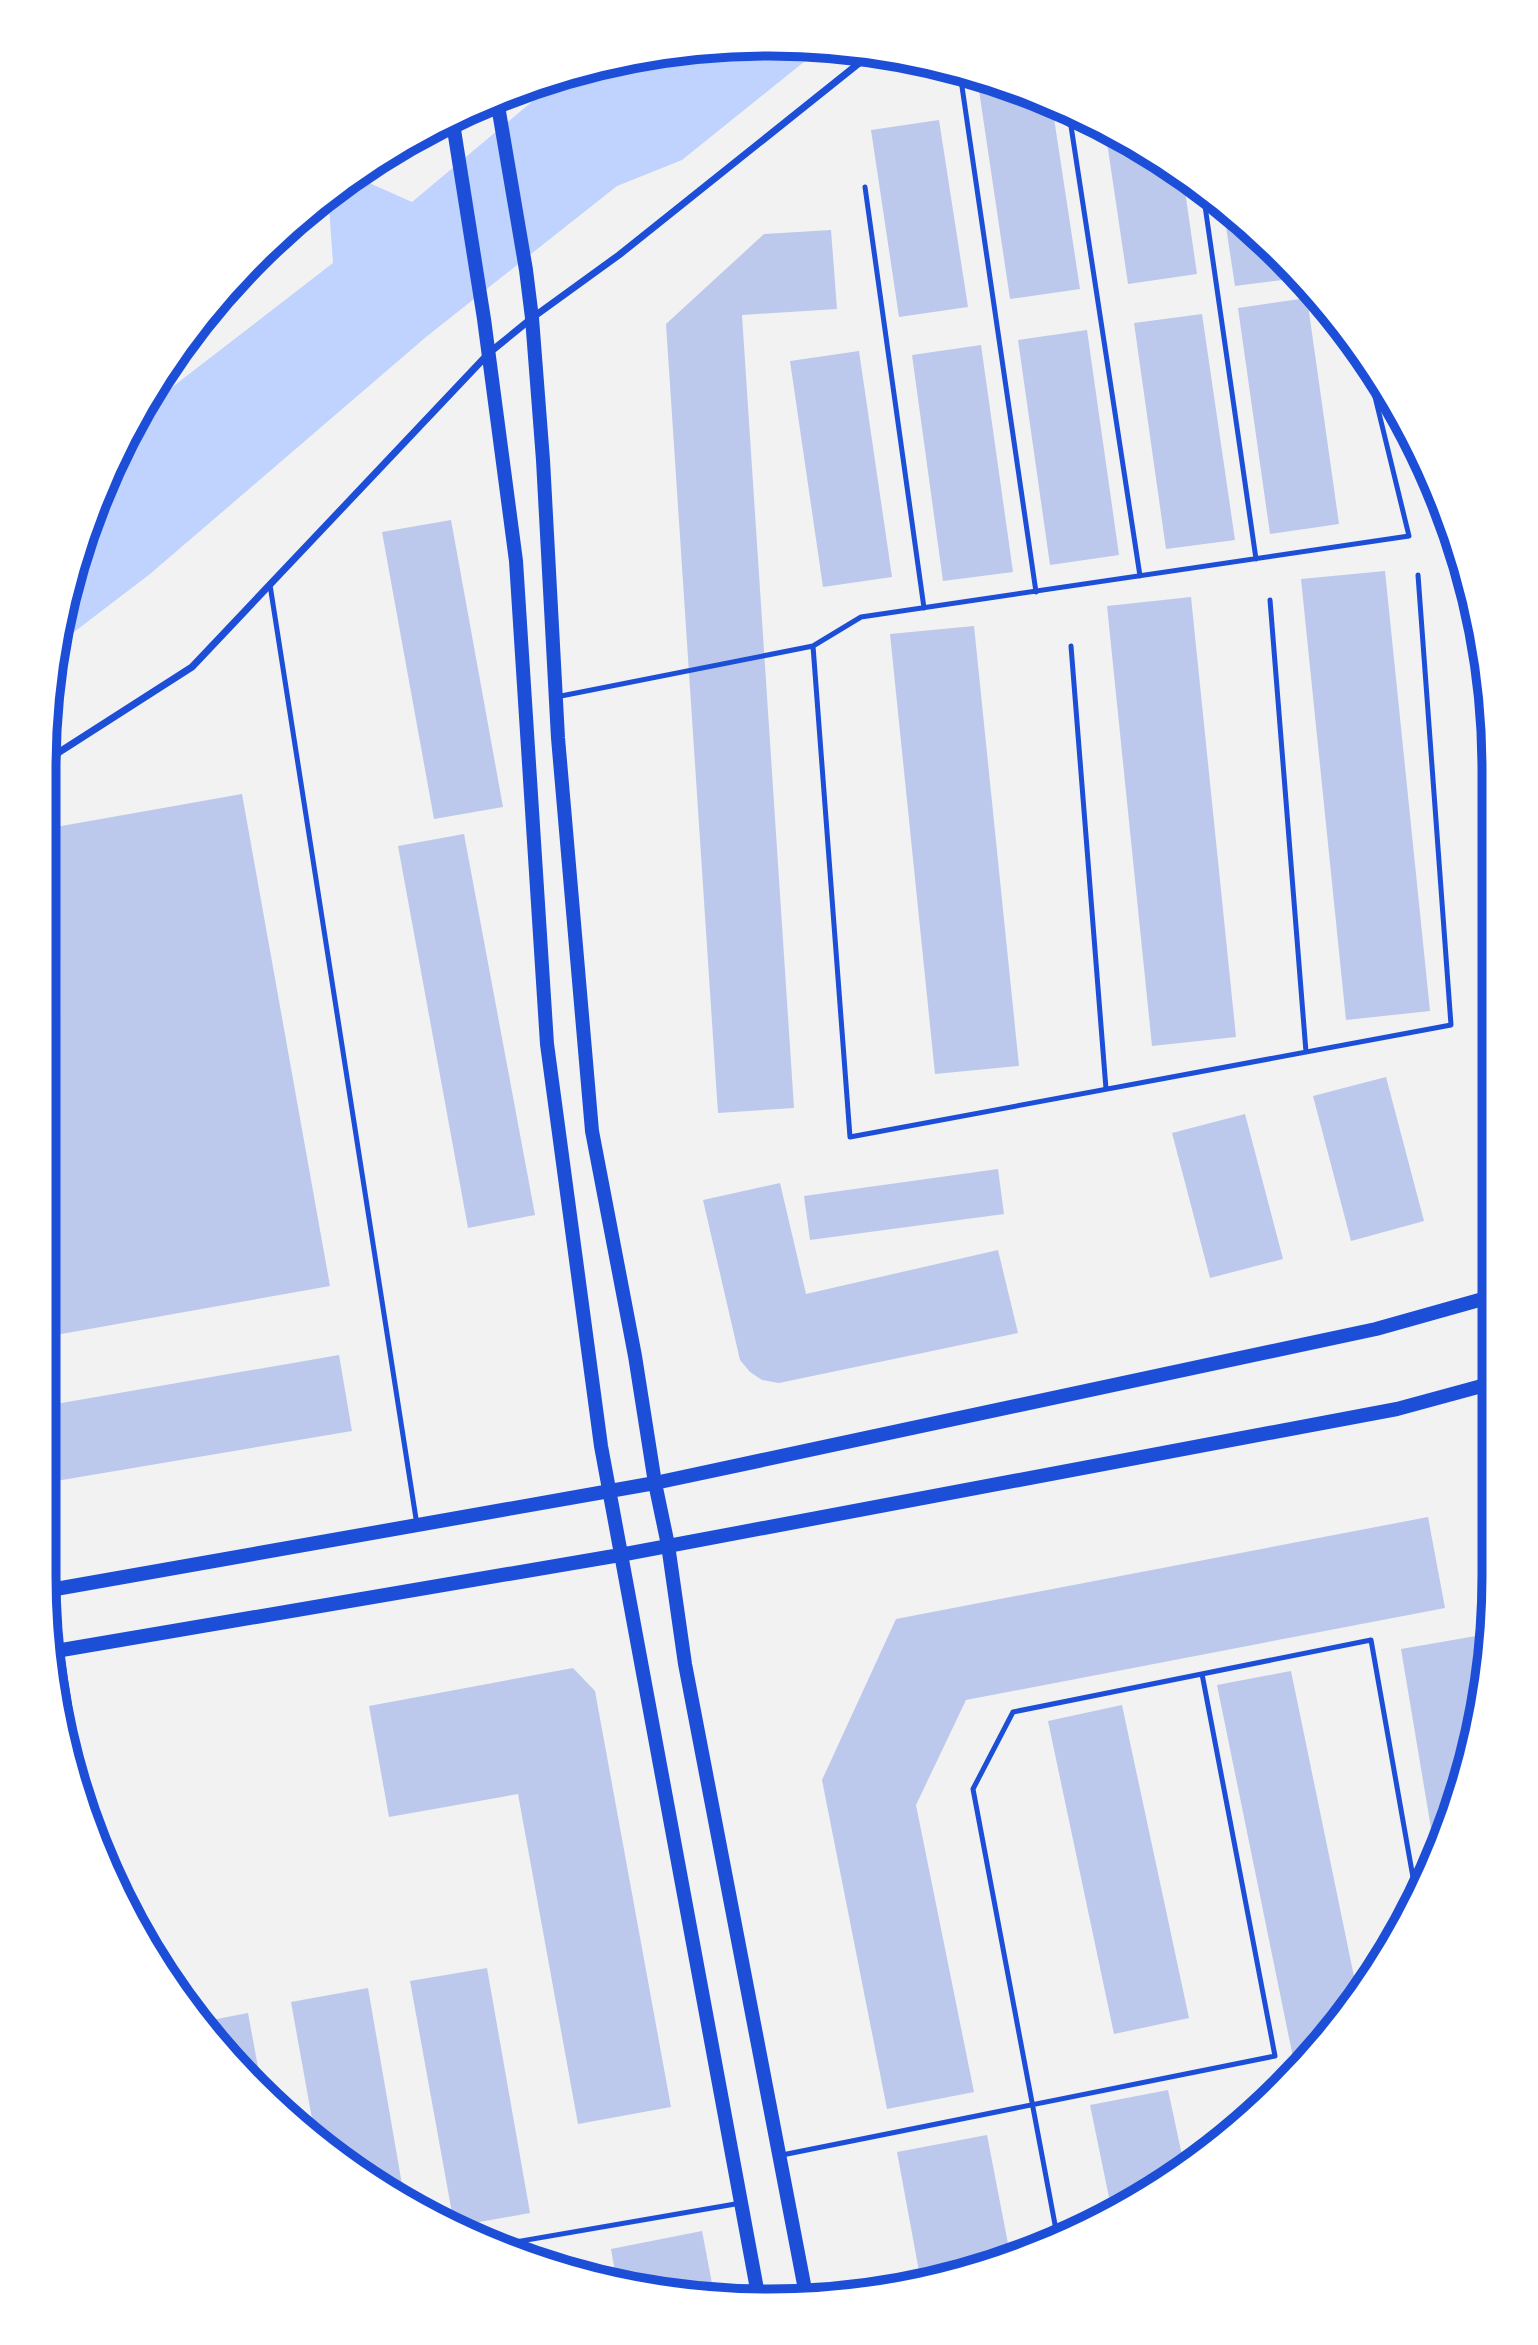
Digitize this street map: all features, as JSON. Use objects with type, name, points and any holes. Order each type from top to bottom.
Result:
[{"type":"main road","points":[[499,109],[526,270],[531,318],[543,460],[556,697],[592,1131],[668,1545],[685,1664],[805,2287]]},
{"type":"main road","points":[[453,130],[489,353],[516,561],[547,1044],[601,1446],[757,2288]]},
{"type":"main road","points":[[57,1589],[655,1483],[1376,1329],[1482,1299]]},
{"type":"main road","points":[[60,1650],[620,1555],[1397,1409],[1482,1386]]},
{"type":"street","points":[[57,754],[192,667],[489,353],[531,318],[619,255],[861,62]]},
{"type":"lane","points":[[962,82],[1037,592]]},
{"type":"lane","points":[[1071,124],[1140,576]]},
{"type":"lane","points":[[865,187],[924,608]]},
{"type":"lane","points":[[1205,205],[1256,559]]},
{"type":"lane","points":[[556,697],[813,646],[861,617],[1409,536],[1374,393]]},
{"type":"lane","points":[[813,646],[850,1137],[1451,1025],[1418,575]]},
{"type":"lane","points":[[270,585],[417,1525]]},
{"type":"lane","points":[[1270,600],[1306,1052]]},
{"type":"lane","points":[[1071,646],[1106,1089]]},
{"type":"lane","points":[[1057,2228],[973,1788],[1013,1712],[1371,1640],[1413,1880]]},
{"type":"lane","points":[[779,2156],[1275,2056],[1202,1674]]},
{"type":"lane","points":[[515,2242],[741,2203]]},
{"type":"water","points":[[769,56],[809,58],[682,160],[617,186],[426,337],[150,574],[69,636],[80,584],[110,496],[163,394],[333,263],[329,208],[335,203],[367,181],[412,202],[542,93],[584,80],[676,62]]},
{"type":"building","points":[[979,88],[1054,116],[1080,289],[1010,299]]},
{"type":"building","points":[[939,120],[968,307],[899,317],[871,130]]},
{"type":"building","points":[[1107,142],[1185,190],[1197,274],[1128,284]]},
{"type":"building","points":[[1225,222],[1287,279],[1235,286]]},
{"type":"building","points":[[831,230],[837,309],[742,315],[794,1108],[718,1113],[666,324],[764,234]]},
{"type":"building","points":[[1304,298],[1308,302],[1339,524],[1270,534],[1238,308]]},
{"type":"building","points":[[1202,314],[1235,540],[1166,549],[1134,323]]},
{"type":"building","points":[[1087,330],[1119,555],[1050,565],[1018,340]]},
{"type":"building","points":[[981,345],[1013,572],[943,581],[912,355]]},
{"type":"building","points":[[859,351],[892,577],[823,587],[790,361]]},
{"type":"building","points":[[451,520],[503,807],[434,819],[382,532]]},
{"type":"building","points":[[1385,571],[1430,1011],[1346,1020],[1301,579]]},
{"type":"building","points":[[1191,597],[1236,1037],[1152,1046],[1107,606]]},
{"type":"building","points":[[974,626],[1019,1066],[935,1074],[890,634]]},
{"type":"building","points":[[242,794],[330,1286],[56,1335],[56,827]]},
{"type":"building","points":[[464,834],[535,1215],[468,1228],[398,846]]},
{"type":"building","points":[[1386,1077],[1424,1221],[1351,1241],[1313,1096]]},
{"type":"building","points":[[1245,1114],[1283,1259],[1210,1278],[1172,1133]]},
{"type":"building","points":[[998,1169],[1004,1214],[810,1240],[804,1196]]},
{"type":"building","points":[[780,1183],[806,1294],[998,1250],[1018,1333],[779,1383],[762,1380],[750,1372],[740,1360],[703,1200]]},
{"type":"building","points":[[339,1355],[352,1431],[56,1481],[56,1404]]},
{"type":"building","points":[[1428,1517],[1445,1608],[966,1700],[916,1805],[974,2092],[887,2109],[822,1780],[896,1619]]},
{"type":"building","points":[[1476,1636],[1476,1669],[1468,1715],[1458,1761],[1432,1837],[1401,1649]]},
{"type":"building","points":[[573,1668],[595,1691],[671,2107],[578,2124],[518,1794],[389,1817],[369,1706]]},
{"type":"building","points":[[1291,1671],[1355,1982],[1293,2058],[1217,1685]]},
{"type":"building","points":[[1122,1705],[1189,2018],[1114,2034],[1048,1721]]},
{"type":"building","points":[[487,1968],[530,2213],[472,2223],[452,2214],[410,1981]]},
{"type":"building","points":[[368,1988],[402,2187],[373,2169],[313,2124],[291,2002]]},
{"type":"building","points":[[248,2013],[259,2074],[233,2046],[211,2020]]},
{"type":"building","points":[[1168,2090],[1182,2157],[1110,2201],[1090,2105]]},
{"type":"building","points":[[987,2135],[1009,2247],[954,2265],[919,2273],[897,2152]]},
{"type":"building","points":[[702,2231],[713,2286],[676,2283],[615,2272],[611,2249]]}]
